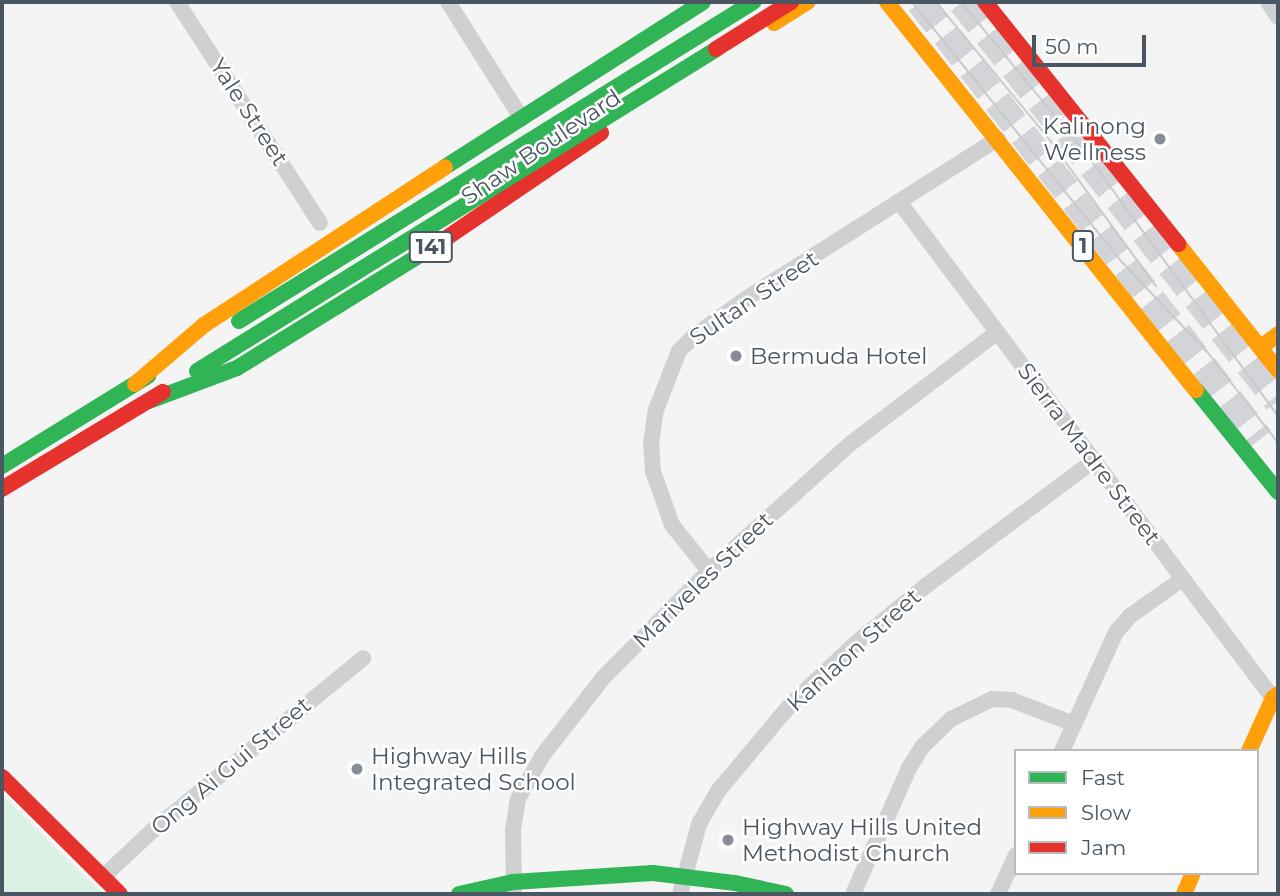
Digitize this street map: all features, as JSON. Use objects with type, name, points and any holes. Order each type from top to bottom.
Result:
[{"type":"main road","name":"Shaw Boulevard","points":[[135,384],[204,325],[704,2]]},
{"type":"main road","name":"Shaw Boulevard","points":[[2,466],[754,2]]},
{"type":"main road","points":[[531,150],[761,2]]},
{"type":"main road","name":"Shaw Boulevard","points":[[2,489],[149,401],[791,2]]},
{"type":"main road","name":"Shaw Boulevard","points":[[149,401],[237,368],[478,218],[699,69],[808,2]]},
{"type":"main road","name":"1","points":[[887,2],[1278,492]]},
{"type":"main road","points":[[985,2],[1278,369]]},
{"type":"main road","points":[[672,22],[699,69]]},
{"type":"main road","points":[[522,118],[531,150],[531,181]]},
{"type":"main road","points":[[501,131],[531,150],[551,167]]},
{"type":"main road","points":[[1261,347],[1278,334]]},
{"type":"main road","points":[[1250,749],[1277,699]]},
{"type":"main road","points":[[2,777],[120,894]]},
{"type":"main road","points":[[459,894],[619,874],[684,875],[786,894]]},
{"type":"main road","points":[[1184,894],[1192,875]]},
{"type":"street","name":"Yale Street","points":[[177,2],[320,223]]},
{"type":"street","points":[[448,2],[522,118]]},
{"type":"street","points":[[1268,2],[1278,17]]},
{"type":"street","name":"Sultan Street","points":[[709,571],[672,525],[653,471],[652,444],[656,410],[673,363],[694,336],[747,298],[998,139]]},
{"type":"street","name":"Sierra Madre Street","points":[[900,203],[1182,579],[1277,699]]},
{"type":"street","name":"Mariveles Street","points":[[514,888],[513,830],[518,799],[528,778],[604,677],[709,571],[850,444],[996,333]]},
{"type":"street","name":"Kanlaon Street","points":[[680,894],[699,824],[718,792],[791,704],[857,642],[927,584],[1095,460]]},
{"type":"street","points":[[1063,749],[1116,632],[1130,616],[1182,579]]},
{"type":"street","name":"Ong Ai Gui Street","points":[[103,877],[152,831],[363,658]]},
{"type":"street","points":[[853,894],[908,768],[922,747],[951,719],[992,699],[1012,700],[1074,724]]},
{"type":"street","points":[[998,894],[1014,859]]},
{"type":"green space","points":[[2,795],[103,894],[2,894]]},
{"type":"tunnel","points":[[920,2],[1260,439]]},
{"type":"tunnel","points":[[962,2],[1278,401]]},
{"type":"tram line","points":[[912,2],[1120,260],[1207,352]]},
{"type":"tram line","points":[[936,2],[1058,150]]},
{"type":"tram line","points":[[961,2],[1087,155],[1278,416]]},
{"type":"tram line","points":[[1053,145],[1156,286]]},
{"type":"tram line","points":[[1201,344],[1278,443]]},
{"type":"traffic: fast","points":[[445,167],[703,2]]},
{"type":"traffic: fast","points":[[384,231],[754,2]]},
{"type":"traffic: fast","points":[[394,249],[716,49]]},
{"type":"traffic: fast","points":[[239,321],[384,231]]},
{"type":"traffic: fast","points":[[149,401],[237,368],[439,243]]},
{"type":"traffic: fast","points":[[197,371],[394,249]]},
{"type":"traffic: fast","points":[[2,466],[148,376]]},
{"type":"traffic: fast","points":[[1196,390],[1278,492]]},
{"type":"traffic: fast","points":[[459,894],[513,882],[653,873],[735,883],[786,894]]},
{"type":"traffic: slow","points":[[774,23],[808,2]]},
{"type":"traffic: slow","points":[[887,2],[1196,390]]},
{"type":"traffic: slow","points":[[135,384],[204,325],[445,167]]},
{"type":"traffic: slow","points":[[1178,244],[1278,370]]},
{"type":"traffic: slow","points":[[1261,347],[1278,334]]},
{"type":"traffic: slow","points":[[1250,749],[1273,698],[1278,694]]},
{"type":"traffic: slow","points":[[1184,894],[1192,875]]},
{"type":"traffic: jam","points":[[716,49],[791,2]]},
{"type":"traffic: jam","points":[[985,2],[1178,244]]},
{"type":"traffic: jam","points":[[439,243],[601,133]]},
{"type":"traffic: jam","points":[[2,489],[163,392]]},
{"type":"traffic: jam","points":[[2,777],[120,894]]},
{"type":"place","name":"Kalinong Wellness","points":[[1160,139]]},
{"type":"place","name":"Bermuda Hotel","points":[[736,356]]},
{"type":"place","name":"Highway Hills Integrated School","points":[[357,769]]},
{"type":"place","name":"Highway Hills United Methodist Church","points":[[728,840]]}]
